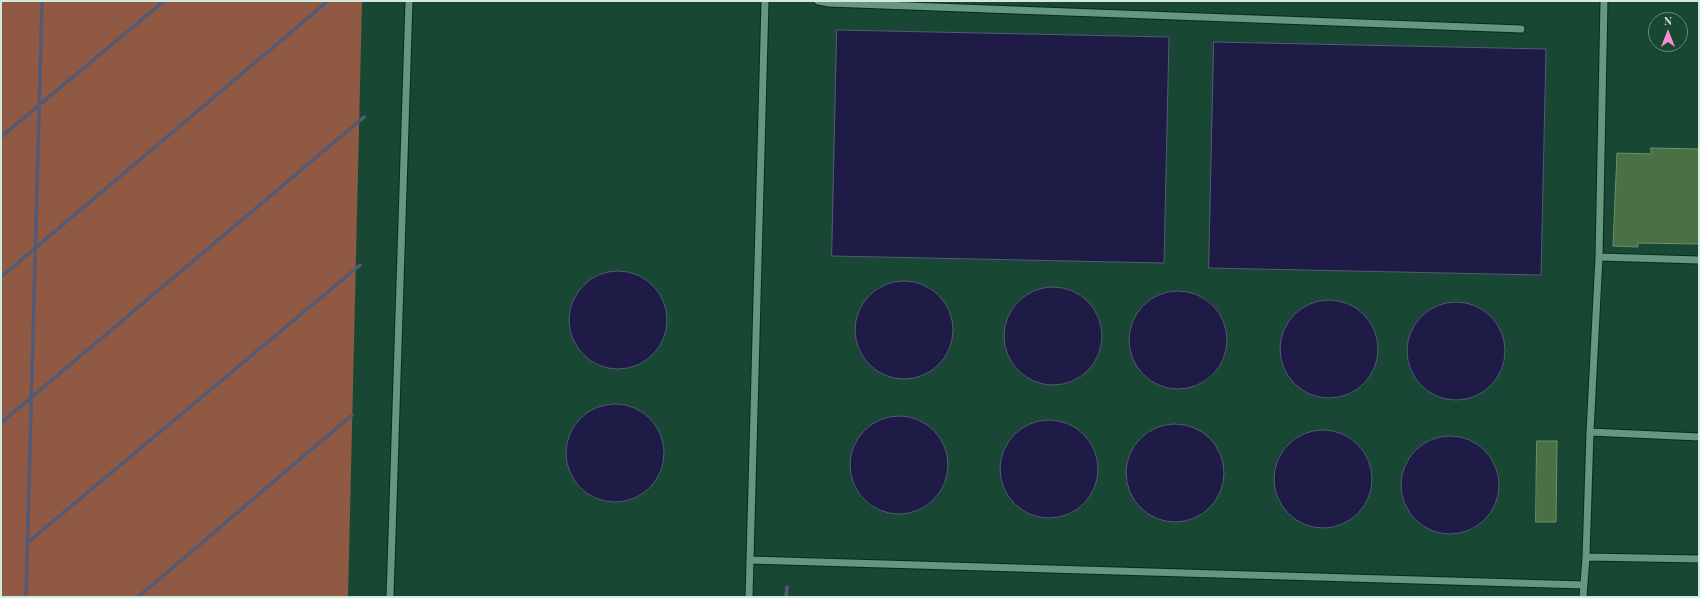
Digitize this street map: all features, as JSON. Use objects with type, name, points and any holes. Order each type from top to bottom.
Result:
[{"type":"lane","points":[[390,597],[409,1]]},
{"type":"lane","points":[[749,597],[765,1]]},
{"type":"lane","points":[[818,1],[829,3],[1521,29]]},
{"type":"lane","points":[[1583,597],[1599,257],[1604,1]]},
{"type":"lane","points":[[1599,257],[1699,260]]},
{"type":"lane","points":[[1590,432],[1699,437]]},
{"type":"lane","points":[[1586,556],[1699,559]]},
{"type":"lane","points":[[750,560],[1584,585]]},
{"type":"shaded area","points":[[1,1],[362,1],[348,597],[7,597],[1,595]]},
{"type":"shaded area","points":[[837,30],[1169,37],[1164,263],[832,256]]},
{"type":"shaded area","points":[[1214,42],[1546,49],[1541,275],[1209,268]]},
{"type":"shaded area","points":[[618,271],[637,275],[653,285],[663,301],[667,320],[663,339],[653,355],[637,365],[618,369],[599,365],[583,355],[573,339],[569,320],[573,301],[583,285],[599,275]]},
{"type":"shaded area","points":[[904,281],[923,285],[939,295],[949,311],[953,330],[949,349],[939,365],[923,375],[904,379],[885,375],[869,365],[859,349],[855,330],[859,311],[869,295],[885,285]]},
{"type":"shaded area","points":[[1053,287],[1072,291],[1088,301],[1098,317],[1102,336],[1098,355],[1088,371],[1072,381],[1053,385],[1034,381],[1018,371],[1008,355],[1004,336],[1008,317],[1018,301],[1034,291]]},
{"type":"shaded area","points":[[1178,291],[1197,295],[1213,305],[1223,321],[1227,340],[1223,359],[1213,375],[1197,385],[1178,389],[1159,385],[1143,375],[1133,359],[1129,340],[1133,321],[1143,305],[1159,295]]},
{"type":"shaded area","points":[[1329,300],[1348,304],[1364,314],[1374,330],[1378,349],[1374,368],[1364,384],[1348,394],[1329,398],[1310,394],[1294,384],[1284,368],[1280,349],[1284,330],[1294,314],[1310,304]]},
{"type":"shaded area","points":[[1456,302],[1475,306],[1491,316],[1501,332],[1505,351],[1501,370],[1491,386],[1475,396],[1456,400],[1437,396],[1421,386],[1411,370],[1407,351],[1411,332],[1421,316],[1437,306]]},
{"type":"shaded area","points":[[615,404],[634,408],[650,418],[660,434],[664,453],[660,472],[650,488],[634,498],[615,502],[596,498],[580,488],[570,472],[566,453],[570,434],[580,418],[596,408]]},
{"type":"shaded area","points":[[899,416],[918,420],[934,430],[944,446],[948,465],[944,484],[934,500],[918,510],[899,514],[880,510],[864,500],[854,484],[850,465],[854,446],[864,430],[880,420]]},
{"type":"shaded area","points":[[1049,420],[1068,424],[1084,434],[1094,450],[1098,469],[1094,488],[1084,504],[1068,514],[1049,518],[1030,514],[1014,504],[1004,488],[1000,469],[1004,450],[1014,434],[1030,424]]},
{"type":"shaded area","points":[[1175,424],[1194,428],[1210,438],[1220,454],[1224,473],[1220,492],[1210,508],[1194,518],[1175,522],[1156,518],[1140,508],[1130,492],[1126,473],[1130,454],[1140,438],[1156,428]]},
{"type":"shaded area","points":[[1323,430],[1342,434],[1358,444],[1368,460],[1372,479],[1368,498],[1358,514],[1342,524],[1323,528],[1304,524],[1288,514],[1278,498],[1274,479],[1278,460],[1288,444],[1304,434]]},
{"type":"shaded area","points":[[1450,436],[1469,440],[1485,450],[1495,466],[1499,485],[1495,504],[1485,520],[1469,530],[1450,534],[1431,530],[1415,520],[1405,504],[1401,485],[1405,466],[1415,450],[1431,440]]},
{"type":"building","points":[[1651,148],[1699,149],[1699,244],[1638,243],[1638,247],[1613,246],[1617,153],[1651,154]]},
{"type":"building","points":[[1537,441],[1557,441],[1556,522],[1536,522]]},
{"type":"waterway","points":[[26,597],[42,1]]},
{"type":"waterway","points":[[1,137],[164,1]]},
{"type":"waterway","points":[[1,277],[328,1]]},
{"type":"waterway","points":[[1,423],[364,117]]},
{"type":"waterway","points":[[27,543],[360,265]]},
{"type":"waterway","points":[[138,597],[352,415]]},
{"type":"waterway","points":[[786,597],[787,587]]}]
